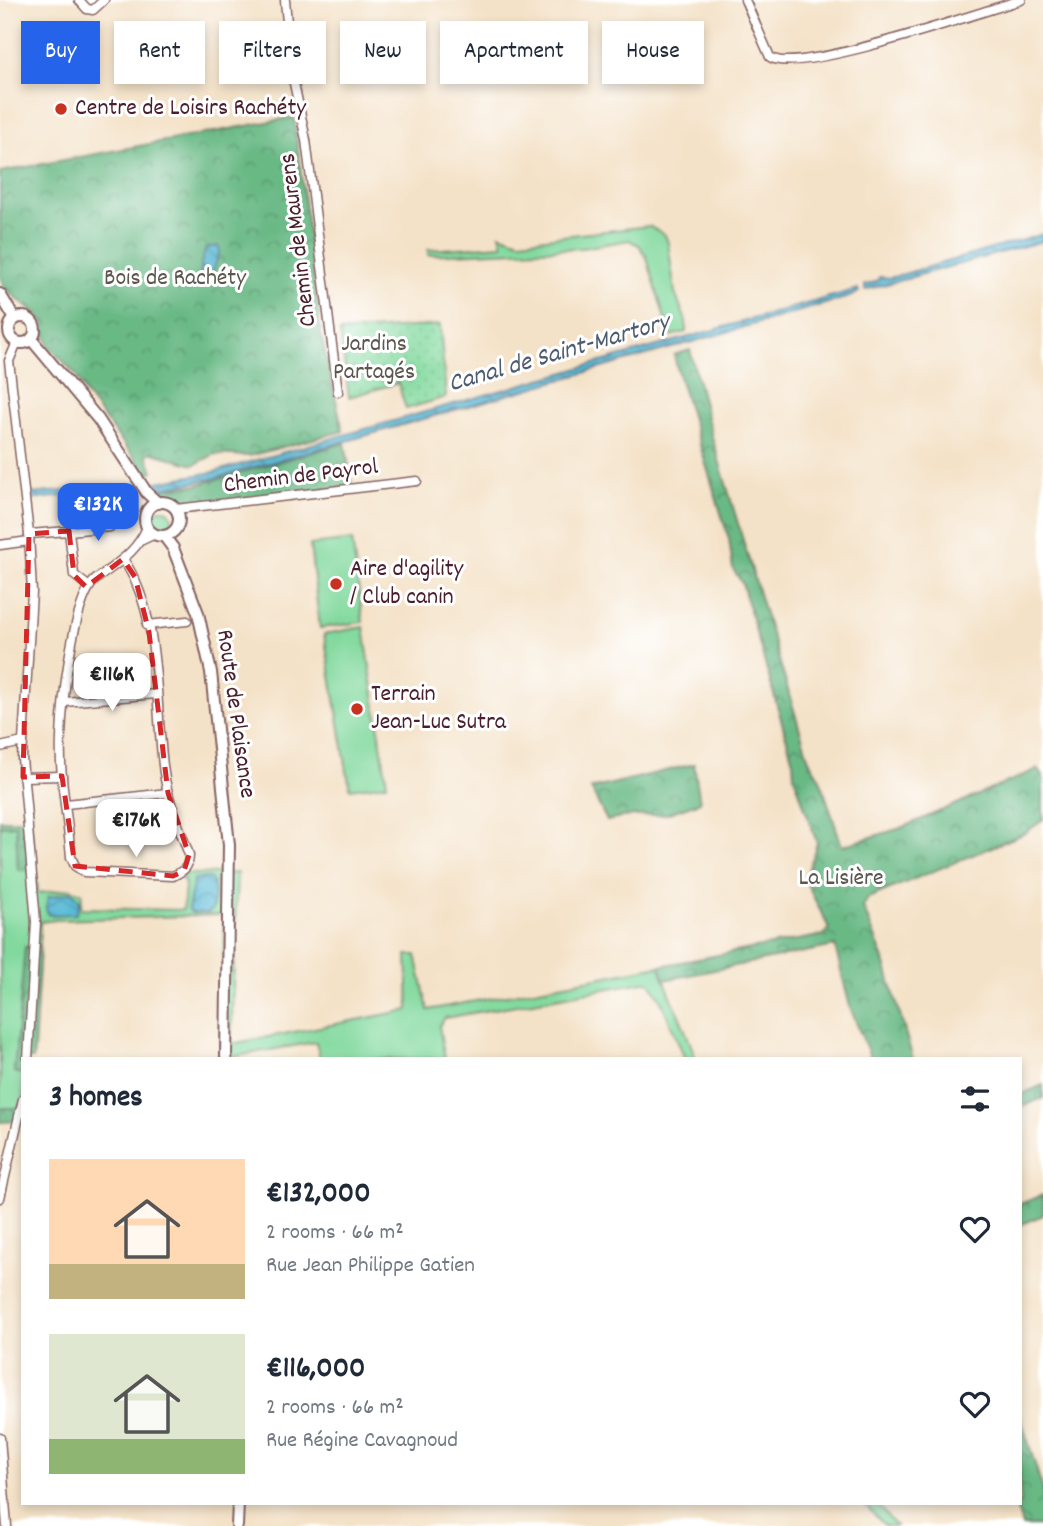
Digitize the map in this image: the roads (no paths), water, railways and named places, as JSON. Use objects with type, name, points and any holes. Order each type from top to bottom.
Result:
[{"type":"main road","points":[[0,294],[15,319]]},
{"type":"main road","points":[[23,317],[31,320],[35,332],[32,339],[17,342],[9,329],[15,319],[23,317]]},
{"type":"main road","points":[[32,339],[98,419],[154,505]]},
{"type":"main road","points":[[168,503],[177,514],[160,532],[146,514],[154,505],[168,503]]},
{"type":"main road","name":"Route de Plaisance","points":[[160,532],[173,548],[208,647],[223,772],[230,865],[226,1057]]},
{"type":"main road","points":[[237,1526],[238,1505]]},
{"type":"street","points":[[79,0],[87,9],[93,10],[104,0]]},
{"type":"street","name":"Chemin de Maurens","points":[[285,0],[292,69],[306,140],[338,392]]},
{"type":"street","points":[[745,0],[766,51],[775,61],[832,57],[1021,0]]},
{"type":"street","points":[[17,342],[5,361],[29,537],[32,592],[23,742],[23,777],[36,922],[28,1057]]},
{"type":"street","name":"Chemin de Payrol","points":[[177,514],[189,510],[417,481]]},
{"type":"street","points":[[0,545],[29,537],[116,524]]},
{"type":"street","points":[[69,531],[74,575],[89,586]]},
{"type":"street","points":[[123,559],[135,577],[147,625],[167,793],[189,856],[189,863],[184,871],[173,876],[84,872],[75,866],[71,858],[62,776],[61,737],[77,612],[89,586],[142,540],[160,532]]},
{"type":"street","points":[[147,625],[187,621]]},
{"type":"street","points":[[65,702],[156,694]]},
{"type":"street","points":[[0,747],[23,742]]},
{"type":"street","points":[[23,777],[62,776]]},
{"type":"street","points":[[66,804],[167,793]]},
{"type":"street","points":[[0,1198],[21,1108]]},
{"type":"street","points":[[0,1438],[7,1526]]},
{"type":"water","points":[[1043,234],[1043,241],[865,290],[865,285],[878,281],[879,277],[890,278]]},
{"type":"water","points":[[218,246],[220,250],[209,285],[201,283],[201,263],[206,248]]},
{"type":"water","points":[[858,289],[859,292],[849,297],[217,478],[157,489],[146,484],[214,472]]},
{"type":"water","points":[[136,484],[139,488],[135,492],[130,490],[27,500],[27,495],[31,494]]},
{"type":"water","points":[[210,878],[214,884],[213,909],[208,913],[192,913],[188,909],[194,879]]},
{"type":"water","points":[[72,892],[80,901],[76,914],[49,915],[46,909],[48,897]]},
{"type":"place","name":"Centre de Loisirs Rachéty","points":[[61,109]]},
{"type":"place","name":"Aire d'agility / Club canin","points":[[336,584]]},
{"type":"place","name":"Terrain Jean-Luc Sutra","points":[[357,709]]},
{"type":"park label","name":"Bois de Rachéty","points":[[175,279]]},
{"type":"park label","name":"Jardins Partagés","points":[[374,359]]},
{"type":"park label","name":"La Lisière","points":[[841,879]]},
{"type":"water label","name":"Canal de Saint-Martory","points":[[559,354]]}]
